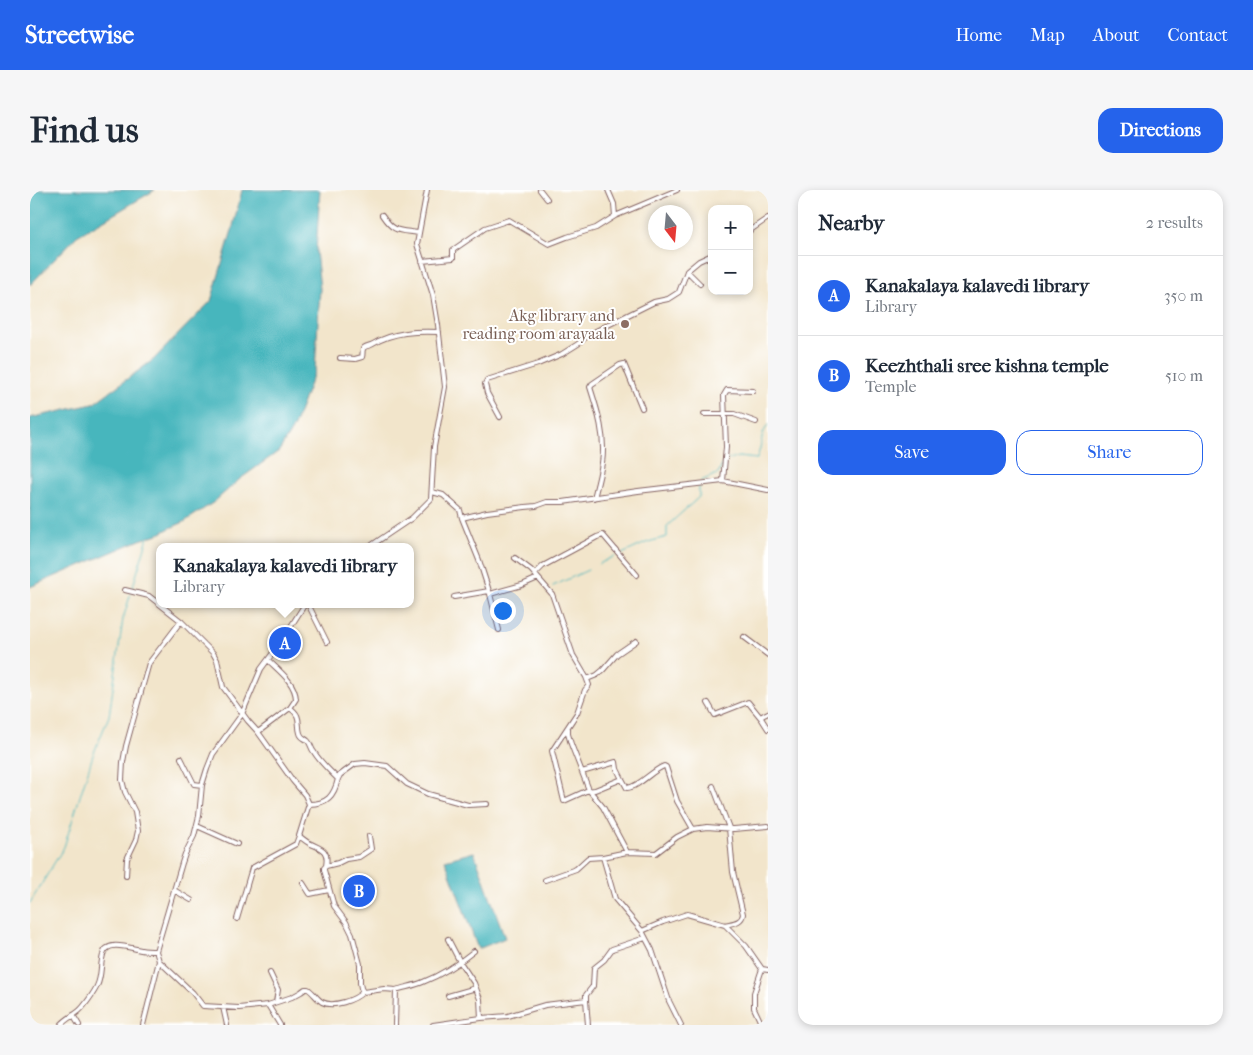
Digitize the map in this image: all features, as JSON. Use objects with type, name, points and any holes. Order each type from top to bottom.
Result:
[{"type":"street","points":[[375,543],[412,518],[431,499],[434,447],[445,387],[433,295],[417,244],[426,190]]},
{"type":"street","points":[[540,190],[547,199]]},
{"type":"street","points":[[608,190],[614,204],[615,216]]},
{"type":"street","points":[[422,261],[453,258],[453,250],[469,238],[485,228],[509,220],[549,244],[596,228],[615,216],[677,190]]},
{"type":"street","points":[[382,215],[388,224],[396,230],[418,233]]},
{"type":"street","points":[[753,228],[768,218]]},
{"type":"street","points":[[500,417],[487,394],[485,384],[487,380],[538,364],[562,354],[588,335],[654,302],[668,299],[679,292],[687,271],[708,257]]},
{"type":"street","points":[[687,271],[700,284]]},
{"type":"street","points":[[340,358],[359,359],[364,354],[363,349],[365,347],[393,335],[417,331],[439,332]]},
{"type":"street","points":[[594,498],[602,462],[603,438],[599,416],[590,387],[624,364],[642,408]]},
{"type":"street","points":[[723,481],[726,446],[724,395],[727,390],[752,391]]},
{"type":"street","points":[[704,414],[734,414],[756,422]]},
{"type":"street","points":[[462,518],[486,512],[536,506],[547,502],[563,502],[723,481],[768,490]]},
{"type":"street","points":[[432,492],[443,495],[460,510],[489,592],[498,630]]},
{"type":"street","points":[[454,597],[522,585],[537,576],[543,566],[603,535],[637,575]]},
{"type":"street","points":[[515,558],[531,570],[552,594],[573,655],[589,684],[577,713],[552,752],[564,801],[622,779]]},
{"type":"street","points":[[127,590],[149,596],[156,601]]},
{"type":"street","points":[[164,608],[181,621],[213,654],[217,660],[222,687],[305,795],[309,804],[296,844],[252,868],[237,919]]},
{"type":"street","points":[[144,1025],[159,961],[156,951],[185,854],[197,826],[202,785],[207,769],[213,754],[242,714],[261,669],[303,608]]},
{"type":"street","points":[[308,608],[327,642]]},
{"type":"street","points":[[126,876],[127,859],[138,831],[135,812],[122,780],[126,746],[149,663],[181,621]]},
{"type":"street","points":[[744,637],[768,654]]},
{"type":"street","points":[[587,679],[604,670],[617,654],[636,641]]},
{"type":"street","points":[[258,732],[290,708],[296,699],[295,690],[268,660]]},
{"type":"street","points":[[708,702],[715,715],[748,702],[768,729]]},
{"type":"street","points":[[290,708],[298,717],[301,736],[308,741],[314,753],[338,779]]},
{"type":"street","points":[[761,718],[768,713]]},
{"type":"street","points":[[568,726],[571,744],[589,790],[603,806],[626,852]]},
{"type":"street","points":[[181,758],[194,784],[202,785]]},
{"type":"street","points":[[582,772],[616,762],[617,769],[627,788],[629,788],[656,770],[664,766],[666,767],[678,801],[693,828]]},
{"type":"street","points":[[309,804],[330,798],[340,774],[355,764],[365,763],[387,766],[407,784],[428,794],[468,805],[487,804]]},
{"type":"street","points":[[714,786],[729,828],[733,872],[743,914],[743,918],[740,920],[725,925]]},
{"type":"street","points":[[197,826],[237,844]]},
{"type":"street","points":[[545,880],[576,869],[588,858],[626,852],[656,853],[677,837],[693,828],[734,829],[768,826]]},
{"type":"street","points":[[299,836],[326,853],[326,866],[324,870],[329,890],[334,906],[352,934],[360,964],[360,983],[363,992]]},
{"type":"street","points":[[326,866],[359,857],[371,849],[369,836]]},
{"type":"street","points":[[603,857],[615,899],[646,938],[652,950],[669,1001],[681,1025]]},
{"type":"street","points":[[303,883],[310,894],[329,890]]},
{"type":"street","points":[[174,890],[191,900]]},
{"type":"street","points":[[642,931],[687,914],[725,925],[746,946],[762,968],[768,970]]},
{"type":"street","points":[[588,1025],[586,995],[593,986],[594,968],[604,960],[612,949],[646,938]]},
{"type":"street","points":[[448,940],[476,988],[480,999],[481,1018]]},
{"type":"street","points":[[61,1025],[66,1019],[81,1010],[97,986],[100,978],[103,953],[107,948],[117,946],[156,951]]},
{"type":"street","points":[[159,961],[194,993],[204,1006],[239,1008],[268,1005],[292,997],[304,989],[308,989],[320,1000],[329,1004],[353,999],[363,992],[384,989],[396,990],[434,977],[460,962],[474,951]]},
{"type":"street","points":[[762,968],[754,993],[754,1008],[762,1025]]},
{"type":"street","points":[[270,973],[278,990],[276,1002]]},
{"type":"street","points":[[448,996],[476,988]]},
{"type":"street","points":[[395,1025],[396,990]]},
{"type":"street","points":[[433,1025],[508,1016],[545,1005],[586,1000]]},
{"type":"street","points":[[268,1005],[280,1025]]},
{"type":"street","points":[[223,1007],[227,1025]]},
{"type":"street","points":[[73,1015],[79,1025]]},
{"type":"water","points":[[30,190],[155,190],[77,236],[30,285]]},
{"type":"water","points":[[242,190],[320,190],[316,251],[320,289],[315,370],[294,426],[279,451],[240,479],[214,502],[184,522],[30,587],[30,418],[93,404],[153,360],[211,301]]},
{"type":"water","points":[[474,852],[505,938],[478,949],[445,860]]},
{"type":"waterway","points":[[728,459],[739,457],[757,459],[763,433],[768,425]]},
{"type":"waterway","points":[[701,481],[719,473],[723,462]]},
{"type":"waterway","points":[[622,554],[648,542],[667,537],[667,526],[699,497],[699,487]]},
{"type":"waterway","points":[[30,903],[64,847],[93,755],[109,716],[123,619],[148,537]]},
{"type":"waterway","points":[[599,564],[615,556]]},
{"type":"waterway","points":[[553,586],[588,570]]},
{"type":"place","name":"Akg library and reading room arayaala","points":[[625,324]]},
{"type":"place","name":"Kanakalaya kalavedi library","points":[[285,643]]},
{"type":"place","name":"Keezhthali sree kishna temple","points":[[359,891]]}]
